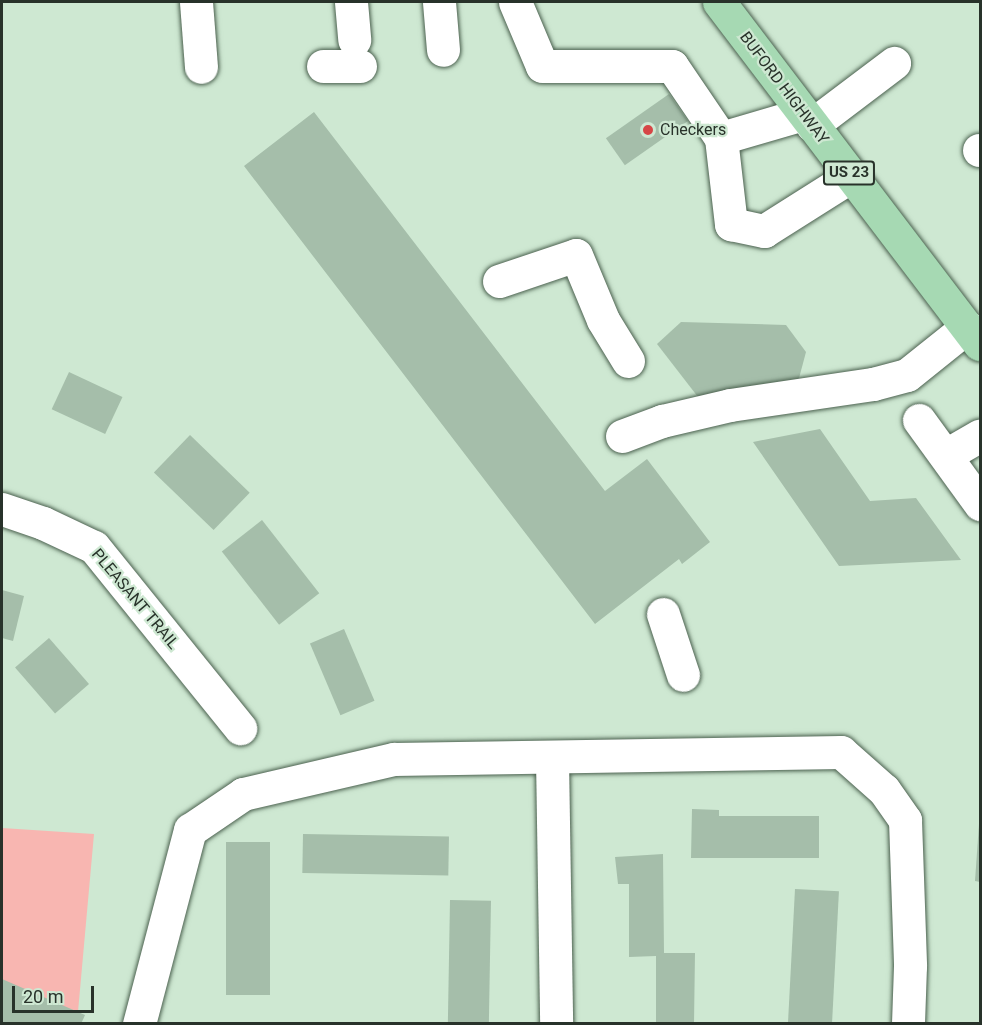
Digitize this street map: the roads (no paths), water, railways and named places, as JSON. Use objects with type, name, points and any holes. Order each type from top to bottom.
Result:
[{"type":"main road","name":"BUFORD HIGHWAY","points":[[719,2],[974,335]]},
{"type":"street","points":[[196,2],[201,67]]},
{"type":"street","points":[[324,66],[357,53],[351,2]]},
{"type":"street","points":[[439,2],[443,50]]},
{"type":"street","points":[[515,2],[542,66],[672,66],[721,138],[731,224],[764,231],[851,176]]},
{"type":"street","points":[[721,138],[808,120],[894,63]]},
{"type":"street","points":[[499,281],[576,255],[603,320],[628,361]]},
{"type":"street","points":[[622,436],[662,421],[730,405],[871,376],[908,375],[974,335]]},
{"type":"street","points":[[919,420],[981,504]]},
{"type":"street","points":[[946,455],[981,435]]},
{"type":"street","name":"PLEASANT TRAIL","points":[[2,509],[43,523],[94,547],[240,728]]},
{"type":"street","points":[[663,614],[683,675]]},
{"type":"street","points":[[139,1023],[190,830],[243,794],[394,759],[841,752],[884,790],[905,820],[910,966],[908,1023]]},
{"type":"street","points":[[552,758],[556,1023]]},
{"type":"place","name":"Checkers","points":[[648,130]]}]
